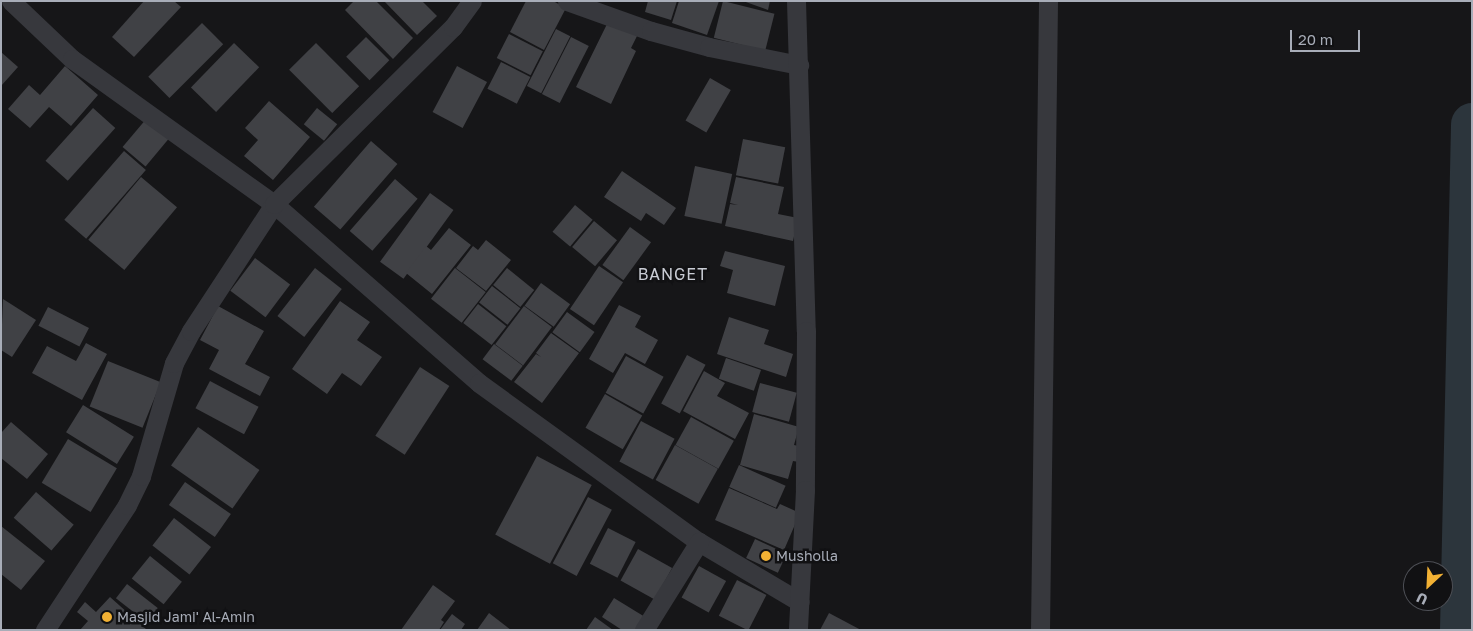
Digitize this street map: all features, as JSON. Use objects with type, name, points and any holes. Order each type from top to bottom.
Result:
[{"type":"street","points":[[11,1],[72,59],[274,204],[479,383],[699,542],[800,602]]},
{"type":"street","points":[[45,630],[127,505],[141,476],[174,363],[191,331],[274,204],[453,27],[472,1]]},
{"type":"street","points":[[567,1],[692,42],[799,65]]},
{"type":"street","points":[[796,1],[806,331],[805,490],[798,630]]},
{"type":"street","points":[[1040,630],[1048,1]]},
{"type":"street","points":[[644,630],[699,542]]},
{"type":"building","points":[[144,1],[174,1],[181,7],[134,57],[112,37]]},
{"type":"building","points":[[354,1],[376,1],[413,38],[393,59],[345,10]]},
{"type":"building","points":[[384,1],[422,1],[437,16],[417,35]]},
{"type":"building","points":[[526,1],[553,1],[566,8],[544,50],[510,32]]},
{"type":"building","points":[[648,1],[677,1],[671,20],[645,12]]},
{"type":"building","points":[[679,1],[719,1],[707,35],[672,23]]},
{"type":"building","points":[[723,1],[774,14],[765,51],[714,38]]},
{"type":"building","points":[[743,1],[770,1],[768,10]]},
{"type":"building","points":[[608,22],[637,36],[631,48],[636,51],[611,104],[576,87]]},
{"type":"building","points":[[202,23],[223,44],[169,98],[148,77]]},
{"type":"building","points":[[556,29],[570,36],[541,93],[527,86]]},
{"type":"building","points":[[509,34],[543,51],[531,75],[497,58]]},
{"type":"building","points":[[366,37],[389,60],[370,80],[346,57]]},
{"type":"building","points":[[571,37],[589,46],[560,103],[542,94]]},
{"type":"building","points":[[234,43],[259,67],[216,112],[191,88]]},
{"type":"building","points":[[316,43],[359,86],[332,113],[289,70]]},
{"type":"building","points":[[1,52],[18,67],[1,86]]},
{"type":"building","points":[[501,62],[530,77],[517,104],[487,89]]},
{"type":"building","points":[[65,66],[98,95],[71,126],[49,107],[30,128],[8,109],[29,85],[40,95]]},
{"type":"building","points":[[457,66],[487,82],[463,128],[433,112]]},
{"type":"building","points":[[710,78],[731,90],[706,132],[686,120]]},
{"type":"building","points":[[269,101],[310,137],[273,180],[244,156],[258,140],[245,128]]},
{"type":"building","points":[[93,108],[115,128],[68,181],[45,161]]},
{"type":"building","points":[[317,108],[337,124],[324,141],[304,124]]},
{"type":"building","points":[[147,118],[170,137],[146,166],[123,147]]},
{"type":"building","points":[[743,139],[785,147],[778,184],[736,175]]},
{"type":"building","points":[[371,141],[397,164],[340,230],[314,207]]},
{"type":"building","points":[[124,151],[146,170],[86,239],[64,220]]},
{"type":"building","points":[[695,166],[732,174],[722,224],[684,216]]},
{"type":"building","points":[[622,171],[676,208],[664,225],[646,213],[641,221],[604,197]]},
{"type":"building","points":[[141,177],[177,207],[124,270],[88,240]]},
{"type":"building","points":[[736,177],[784,187],[778,214],[798,218],[793,241],[725,226],[730,204],[738,205],[730,203]]},
{"type":"building","points":[[395,179],[418,199],[372,251],[350,231]]},
{"type":"building","points":[[430,193],[453,210],[403,279],[380,262]]},
{"type":"building","points":[[575,205],[593,220],[570,247],[553,232]]},
{"type":"building","points":[[594,221],[617,240],[595,266],[572,247]]},
{"type":"building","points":[[630,227],[651,242],[623,280],[602,265]]},
{"type":"building","points":[[449,228],[471,245],[432,294],[406,273],[426,246],[431,250]]},
{"type":"building","points":[[486,240],[511,260],[486,291],[456,268],[473,246],[478,250]]},
{"type":"building","points":[[725,251],[785,266],[775,306],[727,293],[733,270],[720,266]]},
{"type":"building","points":[[255,258],[290,284],[265,317],[230,291]]},
{"type":"building","points":[[599,266],[623,282],[594,325],[570,309]]},
{"type":"building","points":[[315,268],[342,289],[304,337],[277,316]]},
{"type":"building","points":[[455,268],[486,292],[462,323],[431,299]]},
{"type":"building","points":[[507,268],[534,290],[520,307],[493,285]]},
{"type":"building","points":[[541,283],[570,304],[554,327],[525,306]]},
{"type":"building","points":[[492,286],[520,308],[507,325],[479,303]]},
{"type":"building","points":[[3,299],[36,320],[12,357],[1,350]]},
{"type":"building","points":[[340,301],[370,322],[357,340],[382,357],[361,386],[342,373],[327,394],[292,369]]},
{"type":"building","points":[[478,304],[506,326],[492,345],[463,323]]},
{"type":"building","points":[[619,305],[641,316],[635,327],[658,340],[645,364],[625,353],[613,373],[589,359]]},
{"type":"building","points":[[218,306],[264,331],[245,364],[270,377],[260,396],[209,369],[219,350],[200,340]]},
{"type":"building","points":[[524,306],[552,327],[523,365],[495,344]]},
{"type":"building","points":[[48,307],[89,328],[79,347],[38,326]]},
{"type":"building","points":[[567,312],[595,332],[580,352],[552,332]]},
{"type":"building","points":[[729,317],[769,330],[764,344],[793,354],[786,377],[717,354]]},
{"type":"building","points":[[551,333],[579,353],[542,403],[514,382],[536,354],[541,357],[536,353]]},
{"type":"building","points":[[86,343],[107,354],[82,400],[32,373],[47,346],[76,361]]},
{"type":"building","points":[[494,344],[523,366],[511,381],[483,359]]},
{"type":"building","points":[[687,355],[706,365],[680,413],[661,404]]},
{"type":"building","points":[[626,356],[664,377],[643,414],[606,393]]},
{"type":"building","points":[[726,358],[761,370],[754,391],[719,379]]},
{"type":"building","points":[[108,361],[161,382],[142,428],[90,406]]},
{"type":"building","points":[[420,367],[449,386],[405,455],[375,436]]},
{"type":"building","points":[[704,371],[725,383],[717,396],[749,413],[735,439],[683,411]]},
{"type":"building","points":[[210,381],[259,407],[244,434],[195,408]]},
{"type":"building","points":[[760,383],[797,393],[789,422],[752,412]]},
{"type":"building","points":[[605,394],[642,416],[623,449],[586,428]]},
{"type":"building","points":[[83,405],[134,437],[117,464],[66,432]]},
{"type":"building","points":[[754,414],[799,427],[794,445],[803,447],[799,462],[793,461],[788,479],[740,465]]},
{"type":"building","points":[[691,417],[734,441],[718,469],[675,445]]},
{"type":"building","points":[[641,421],[675,439],[653,479],[619,462]]},
{"type":"building","points":[[11,422],[48,454],[27,479],[1,458],[1,433]]},
{"type":"building","points":[[198,427],[259,470],[232,509],[171,466]]},
{"type":"building","points":[[68,439],[117,468],[91,512],[42,483]]},
{"type":"building","points":[[675,445],[718,469],[698,504],[656,480]]},
{"type":"building","points":[[537,456],[592,485],[550,564],[495,535]]},
{"type":"building","points":[[739,465],[786,486],[776,508],[729,487]]},
{"type":"building","points":[[185,482],[231,514],[215,537],[169,505]]},
{"type":"building","points":[[729,488],[777,509],[780,504],[800,513],[784,550],[715,520]]},
{"type":"building","points":[[36,492],[74,525],[51,550],[14,518]]},
{"type":"building","points":[[588,497],[612,510],[577,576],[553,563]]},
{"type":"building","points":[[174,518],[211,547],[189,575],[152,546]]},
{"type":"building","points":[[1,526],[45,561],[21,590],[1,574]]},
{"type":"building","points":[[608,528],[636,542],[617,578],[590,564]]},
{"type":"building","name":"Musholla","points":[[755,539],[787,554],[778,573],[746,558]]},
{"type":"building","points":[[638,549],[672,568],[655,599],[621,580]]},
{"type":"building","points":[[150,556],[182,582],[164,604],[132,579]]},
{"type":"building","points":[[699,566],[726,581],[709,613],[682,597]]},
{"type":"building","points":[[737,580],[766,595],[749,630],[719,616]]},
{"type":"building","points":[[127,584],[158,608],[147,622],[116,598]]},
{"type":"building","points":[[433,585],[455,601],[441,620],[444,622],[439,630],[401,630]]},
{"type":"building","name":"Masjid Jami' Al-Amin","points":[[110,597],[147,630],[80,630],[88,621],[77,612],[85,602],[96,612]]},
{"type":"building","points":[[614,598],[645,617],[637,630],[622,630],[602,617]]},
{"type":"building","points":[[489,613],[511,630],[477,630]]},
{"type":"building","points":[[829,613],[861,630],[820,630]]},
{"type":"building","points":[[452,614],[465,624],[461,630],[440,630]]},
{"type":"building","points":[[595,617],[613,630],[586,630]]},
{"type":"waterway","points":[[1461,630],[1472,124]]},
{"type":"place","name":"Musholla","points":[[766,556]]},
{"type":"place","name":"Masjid Jami' Al-Amin","points":[[107,617]]},
{"type":"district","name":"BANGET","points":[[673,274]]}]
